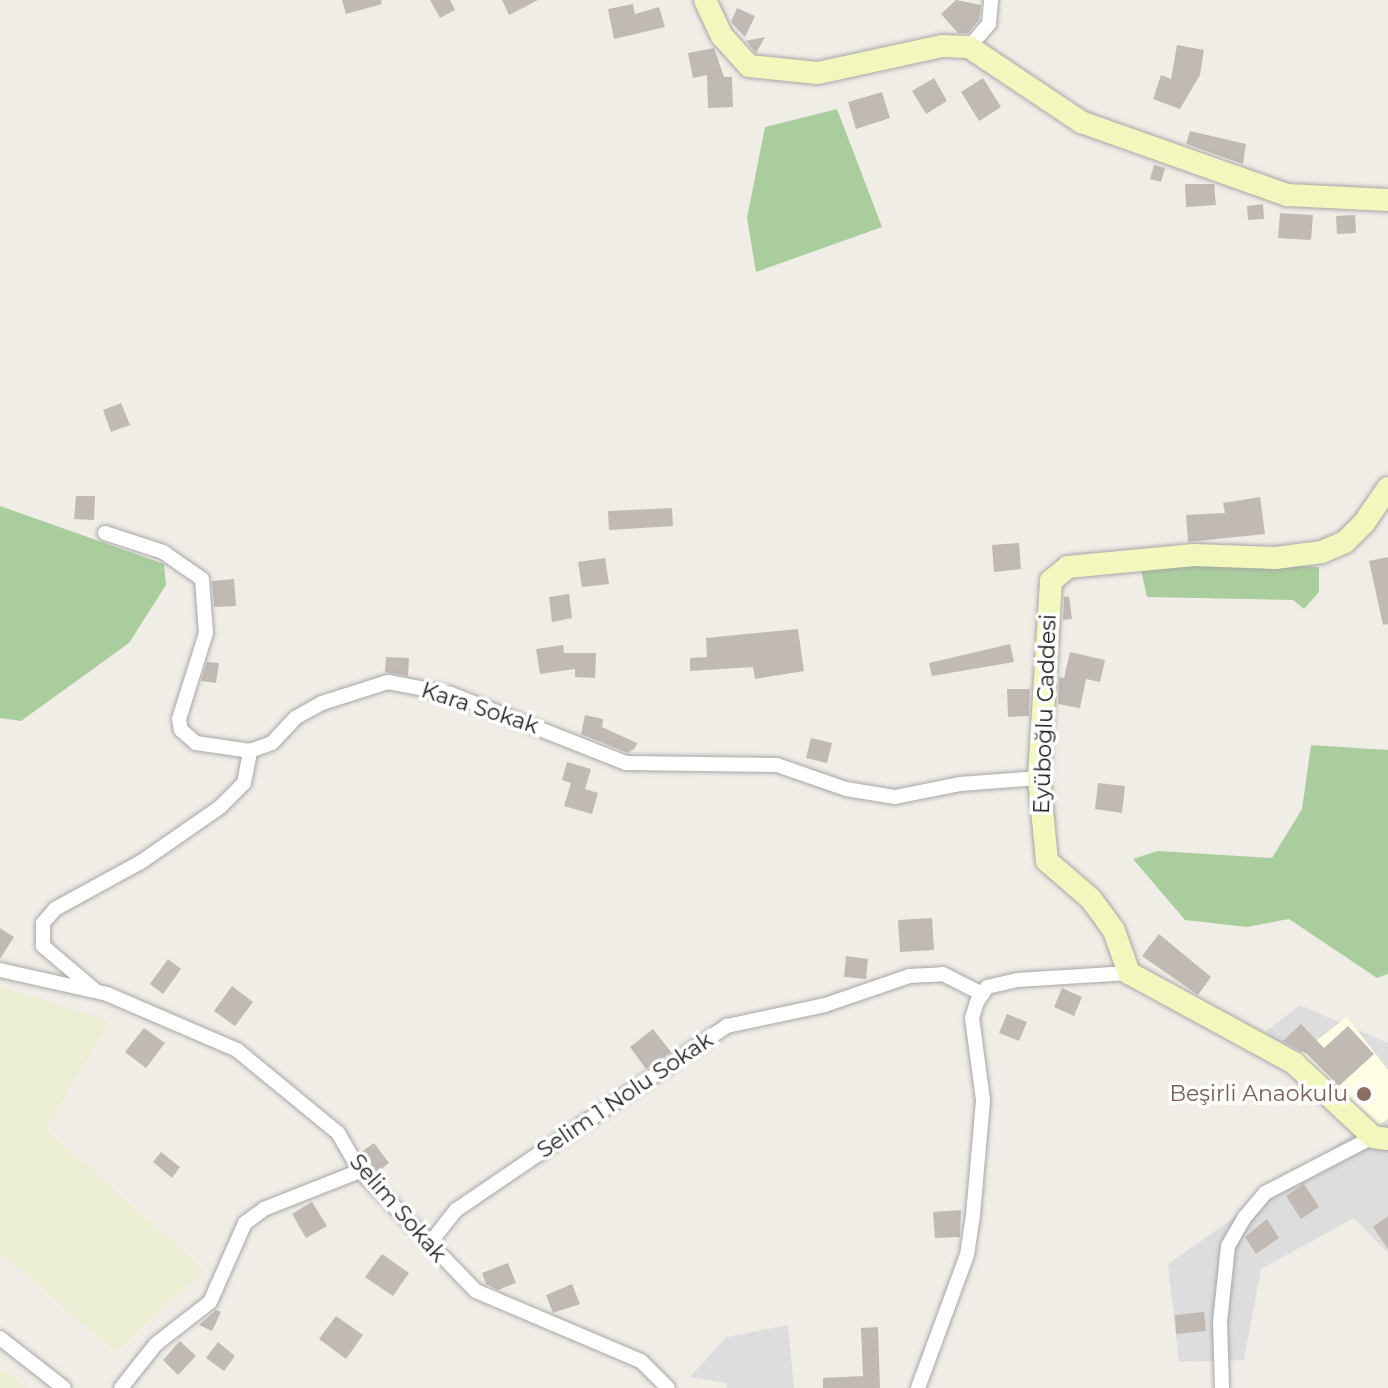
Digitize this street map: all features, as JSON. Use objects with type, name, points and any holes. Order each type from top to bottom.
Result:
[{"type":"street","points":[[705,0],[722,36],[749,66],[773,72],[818,73],[942,46],[969,47],[1081,122],[1287,195],[1388,200]]},
{"type":"street","points":[[969,47],[989,24],[991,0]]},
{"type":"street","name":"Eyüboğlu Caddesi","points":[[1129,973],[1114,931],[1091,899],[1047,861],[1039,778],[1051,581],[1068,567],[1194,555],[1275,558],[1322,552],[1345,542],[1364,523],[1388,488]]},
{"type":"street","points":[[96,991],[43,946],[43,923],[55,909],[141,862],[220,807],[244,783],[250,751],[196,743],[181,730],[179,719],[206,633],[202,579],[163,552],[105,533]]},
{"type":"street","name":"Kara Sokak","points":[[250,751],[272,743],[295,718],[322,703],[388,682],[451,694],[635,764],[777,765],[846,789],[895,797],[960,784],[1039,778]]},
{"type":"street","points":[[0,970],[96,991]]},
{"type":"street","points":[[918,1388],[967,1255],[983,1100],[972,1018],[982,994],[987,987],[1017,980],[1129,973],[1294,1063],[1381,1138],[1265,1193],[1239,1226],[1228,1246],[1220,1322],[1222,1388]]},
{"type":"street","name":"Selim 1 Nolu Sokak","points":[[430,1243],[456,1210],[727,1026],[825,1005],[909,976],[943,974],[982,994]]},
{"type":"street","name":"Selim Sokak","points":[[96,991],[237,1050],[338,1133],[360,1171],[430,1243],[450,1269],[494,1302],[641,1361],[668,1388]]},
{"type":"street","points":[[121,1388],[156,1344],[210,1302],[245,1223],[264,1209],[360,1171]]},
{"type":"street","points":[[0,1338],[64,1388]]},
{"type":"shaded area","points":[[0,987],[110,1021],[46,1129],[204,1270],[116,1353],[0,1252]]},
{"type":"shaded area","points":[[1300,1005],[1388,1043],[1388,1253],[1354,1218],[1261,1269],[1244,1360],[1179,1362],[1168,1264],[1352,1134],[1265,1032]]},
{"type":"shaded area","name":"Beşirli Anaokulu","points":[[1347,1017],[1388,1070],[1388,1118],[1379,1126],[1371,1124],[1299,1054]]},
{"type":"shaded area","points":[[788,1325],[794,1388],[726,1388],[727,1383],[690,1377],[726,1337]]},
{"type":"shaded area","points":[[0,1371],[12,1376],[27,1388],[0,1388]]},
{"type":"green space","points":[[837,109],[882,227],[756,272],[747,218],[765,127]]},
{"type":"green space","points":[[0,506],[164,564],[166,585],[129,643],[21,721],[0,718]]},
{"type":"green space","points":[[1197,560],[1319,567],[1319,592],[1304,609],[1293,600],[1147,597],[1139,561]]},
{"type":"green space","points":[[1311,745],[1388,750],[1388,974],[1377,978],[1289,919],[1247,927],[1185,920],[1133,859],[1158,851],[1272,858],[1302,809]]},
{"type":"building","points":[[342,0],[381,0],[382,4],[346,14]]},
{"type":"building","points":[[430,0],[450,0],[455,10],[440,18]]},
{"type":"building","points":[[502,0],[538,0],[509,15]]},
{"type":"building","points":[[956,0],[981,5],[979,20],[968,33],[958,33],[941,14]]},
{"type":"building","points":[[633,4],[635,14],[659,7],[665,27],[614,39],[608,9]]},
{"type":"building","points":[[737,8],[755,16],[745,37],[731,22]]},
{"type":"building","points":[[765,37],[756,53],[746,41]]},
{"type":"building","points":[[1177,45],[1204,50],[1200,75],[1180,109],[1153,99],[1161,75],[1171,79]]},
{"type":"building","points":[[714,48],[724,77],[732,77],[733,107],[708,108],[707,75],[693,78],[688,53]]},
{"type":"building","points":[[934,78],[947,101],[926,114],[912,91]]},
{"type":"building","points":[[983,78],[1001,107],[979,121],[961,92]]},
{"type":"building","points":[[882,92],[890,118],[856,129],[848,102]]},
{"type":"building","points":[[1190,131],[1246,144],[1243,164],[1186,144]]},
{"type":"building","points":[[1154,165],[1165,168],[1161,182],[1150,179]]},
{"type":"building","points":[[1185,184],[1214,184],[1216,205],[1186,207]]},
{"type":"building","points":[[1263,204],[1264,219],[1248,220],[1247,206]]},
{"type":"building","points":[[1280,213],[1313,215],[1311,240],[1278,238]]},
{"type":"building","points":[[1355,215],[1356,233],[1337,234],[1336,216]]},
{"type":"building","points":[[121,403],[130,425],[111,432],[103,410]]},
{"type":"building","points":[[76,496],[95,496],[94,520],[74,519]]},
{"type":"building","points":[[1260,497],[1265,534],[1188,542],[1186,515],[1225,513],[1223,503]]},
{"type":"building","points":[[672,508],[673,526],[609,530],[608,511]]},
{"type":"building","points":[[1019,543],[1021,569],[994,572],[992,545]]},
{"type":"building","points":[[1388,557],[1388,624],[1383,625],[1369,561]]},
{"type":"building","points":[[605,558],[609,584],[582,587],[578,562]]},
{"type":"building","points":[[234,579],[236,606],[214,607],[212,581]]},
{"type":"building","points":[[569,594],[572,618],[552,622],[549,597]]},
{"type":"building","points":[[1069,596],[1072,619],[1063,620],[1064,597]]},
{"type":"building","points":[[798,629],[804,671],[755,679],[753,667],[690,671],[690,658],[707,657],[706,638]]},
{"type":"building","points":[[1010,644],[1014,662],[932,676],[929,663]]},
{"type":"building","points":[[563,645],[564,653],[596,653],[595,678],[575,677],[575,669],[540,674],[536,649]]},
{"type":"building","points":[[1070,652],[1105,660],[1100,682],[1086,679],[1080,708],[1058,704],[1059,677],[1064,678]]},
{"type":"building","points":[[386,657],[409,658],[408,676],[385,672]]},
{"type":"building","points":[[207,662],[219,663],[216,683],[201,681]]},
{"type":"building","points":[[1007,689],[1030,689],[1029,716],[1008,717]]},
{"type":"building","points":[[585,715],[603,719],[602,727],[637,743],[635,748],[628,753],[581,734]]},
{"type":"building","points":[[811,738],[832,743],[827,763],[806,758]]},
{"type":"building","points":[[567,762],[591,769],[585,789],[598,793],[592,814],[564,806],[571,783],[562,780]]},
{"type":"building","points":[[1098,783],[1125,786],[1122,813],[1095,809]]},
{"type":"building","points":[[932,918],[934,950],[900,952],[898,920]]},
{"type":"building","points":[[0,928],[14,937],[0,959]]},
{"type":"building","points":[[1159,934],[1211,977],[1198,995],[1142,956]]},
{"type":"building","points":[[846,956],[868,959],[866,979],[844,977]]},
{"type":"building","points":[[168,959],[181,969],[163,994],[150,984]]},
{"type":"building","points":[[232,986],[253,1002],[235,1026],[214,1011]]},
{"type":"building","points":[[1062,988],[1082,997],[1074,1016],[1054,1007]]},
{"type":"building","points":[[1007,1014],[1027,1022],[1019,1041],[999,1033]]},
{"type":"building","points":[[1301,1024],[1324,1048],[1348,1026],[1374,1054],[1339,1086],[1307,1054],[1283,1041]]},
{"type":"building","points":[[144,1028],[165,1043],[146,1068],[125,1052]]},
{"type":"building","points":[[653,1029],[671,1052],[646,1069],[630,1047]]},
{"type":"building","points":[[374,1143],[389,1163],[376,1173],[361,1152]]},
{"type":"building","points":[[161,1152],[180,1167],[172,1178],[153,1162]]},
{"type":"building","points":[[1304,1184],[1319,1207],[1301,1219],[1286,1196]]},
{"type":"building","points":[[312,1202],[327,1226],[306,1238],[292,1214]]},
{"type":"building","points":[[961,1210],[960,1237],[935,1238],[933,1212]]},
{"type":"building","points":[[1388,1216],[1388,1249],[1373,1227]]},
{"type":"building","points":[[1267,1219],[1279,1238],[1256,1254],[1245,1237]]},
{"type":"building","points":[[382,1254],[409,1273],[393,1296],[365,1277]]},
{"type":"building","points":[[508,1263],[516,1283],[498,1290],[486,1284],[482,1273]]},
{"type":"building","points":[[572,1284],[580,1304],[553,1313],[546,1295]]},
{"type":"building","points":[[216,1310],[221,1312],[212,1331],[199,1325]]},
{"type":"building","points":[[1204,1312],[1206,1331],[1176,1334],[1175,1315]]},
{"type":"building","points":[[336,1316],[363,1335],[346,1359],[319,1339]]},
{"type":"building","points":[[878,1327],[880,1388],[823,1388],[823,1378],[863,1376],[861,1328]]},
{"type":"building","points":[[180,1341],[196,1356],[178,1375],[163,1360]]},
{"type":"building","points":[[218,1342],[235,1356],[224,1371],[206,1358]]},
{"type":"place","name":"Beşirli Anaokulu","points":[[1364,1094]]}]
